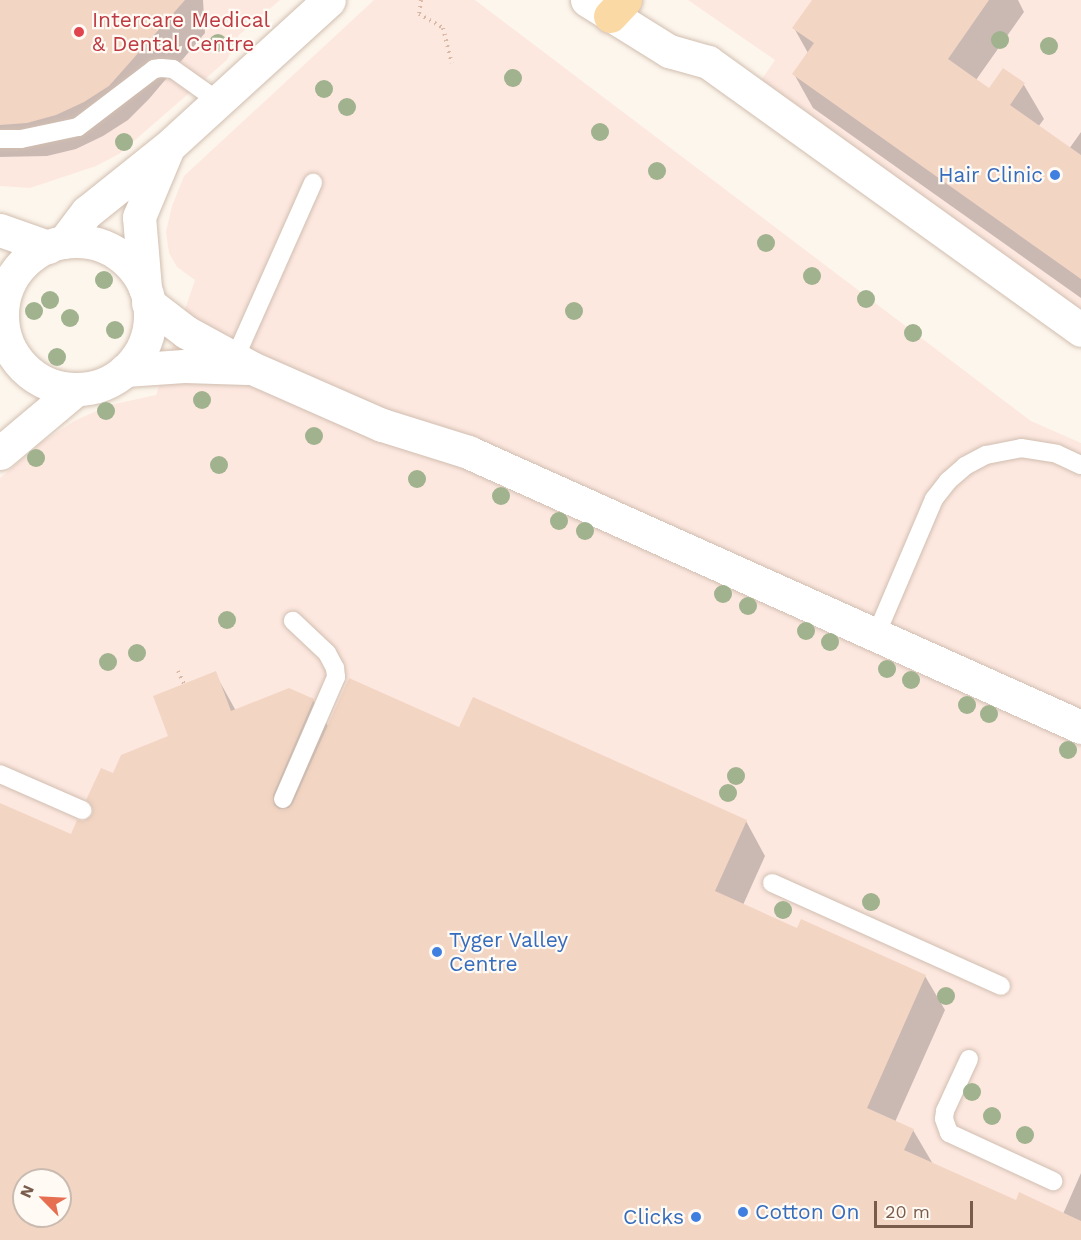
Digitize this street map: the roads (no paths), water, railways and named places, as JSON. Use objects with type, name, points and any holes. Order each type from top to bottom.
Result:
[{"type":"street","points":[[56,245],[87,212],[167,148],[329,0]]},
{"type":"street","points":[[607,5],[669,51],[708,62],[1081,330]]},
{"type":"street","points":[[167,148],[140,217],[147,296],[147,332],[143,347],[125,370],[102,384],[75,390],[46,384],[32,375],[10,350],[1,323],[4,296],[16,273],[33,255],[56,245],[83,242],[109,249],[130,265],[147,296],[186,332],[244,363],[382,425],[468,452],[1081,727]]},
{"type":"street","points":[[0,230],[56,245]]},
{"type":"street","points":[[125,370],[244,363]]},
{"type":"street","points":[[0,453],[75,390]]},
{"type":"lane","points":[[0,139],[21,139],[78,127],[154,69],[172,69],[218,101]]},
{"type":"lane","points":[[244,363],[313,183]]},
{"type":"lane","points":[[876,635],[934,499],[948,481],[965,466],[986,455],[1021,448],[1057,454],[1081,465]]},
{"type":"lane","points":[[283,800],[336,677],[327,653],[293,621]]},
{"type":"lane","points":[[0,774],[82,810]]},
{"type":"lane","points":[[772,883],[1001,986]]},
{"type":"lane","points":[[969,1059],[945,1111],[944,1119],[949,1133],[1053,1181]]},
{"type":"place","name":"Intercare Medical & Dental Centre","points":[[79,32]]},
{"type":"place","name":"Hair Clinic","points":[[1055,175]]},
{"type":"place","name":"Tyger Valley Centre","points":[[437,952]]},
{"type":"place","name":"Cotton On","points":[[743,1212]]},
{"type":"place","name":"Clicks","points":[[696,1217]]}]
